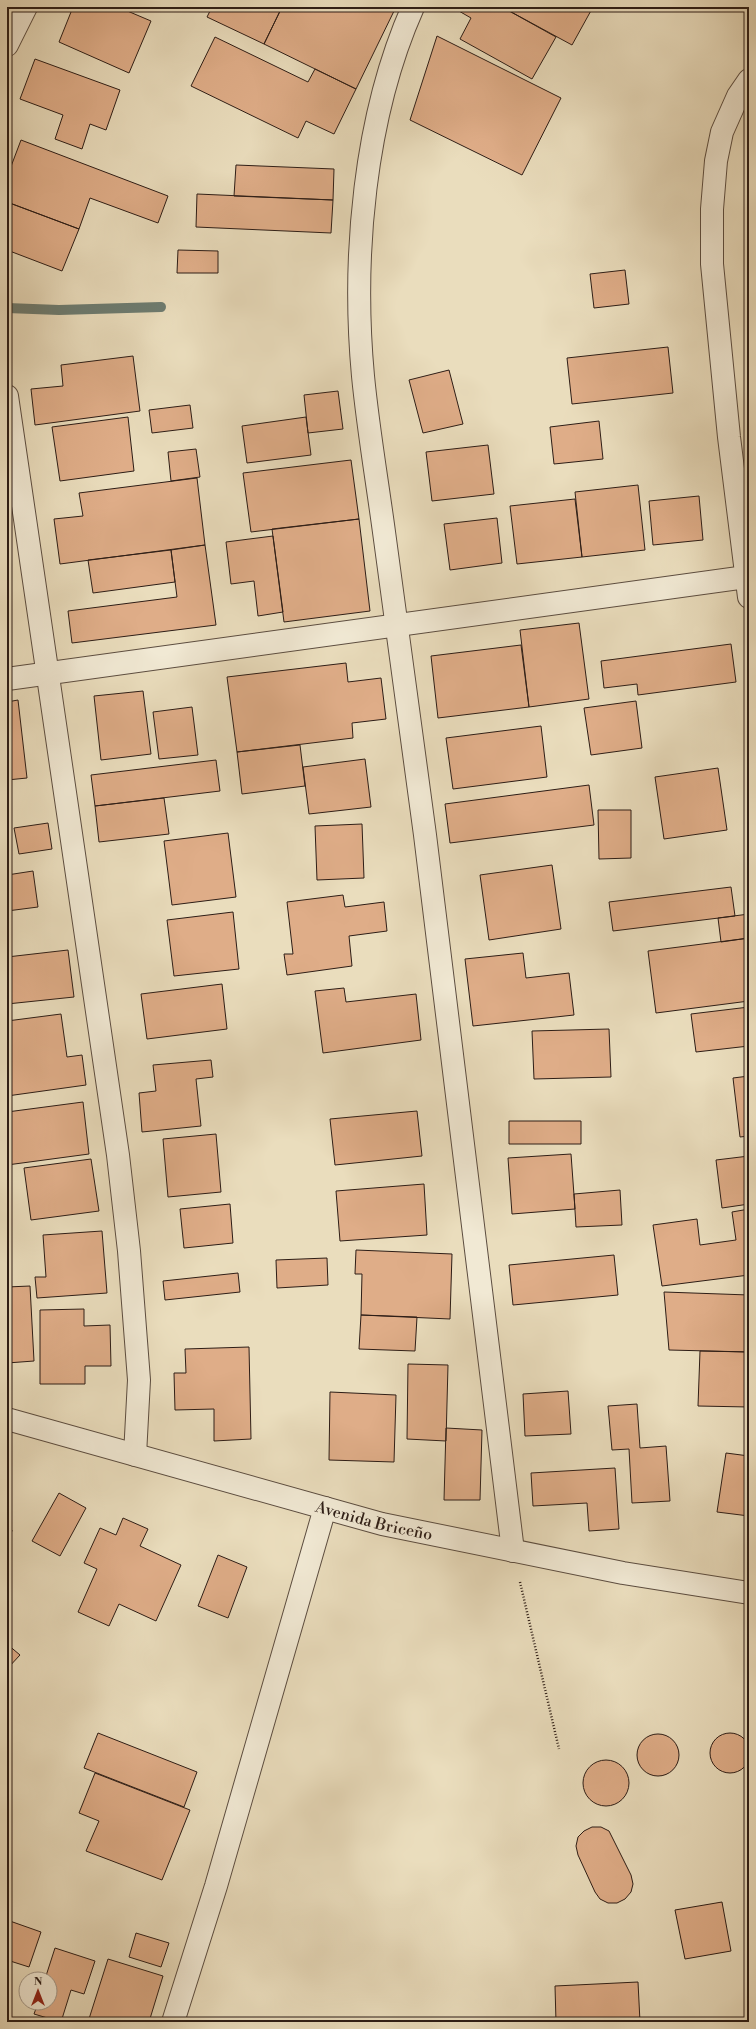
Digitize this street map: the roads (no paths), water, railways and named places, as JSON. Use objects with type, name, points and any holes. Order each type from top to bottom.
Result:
[{"type":"street","points":[[7,45],[26,7]]},
{"type":"street","points":[[413,7],[402,32],[388,75],[376,125],[365,190],[360,250],[359,288],[363,375],[426,842],[513,1551]]},
{"type":"street","points":[[7,679],[396,626],[748,587],[730,444],[712,264],[712,209],[716,161],[722,132],[738,96],[749,80]]},
{"type":"street","points":[[7,396],[117,1147],[129,1252],[139,1380],[135,1455]]},
{"type":"street","name":"Avenida Briceño","points":[[7,1419],[382,1524],[623,1573],[749,1593]]},
{"type":"street","points":[[172,2022],[216,1886],[326,1508]]},
{"type":"waterway","points":[[7,308],[59,310],[161,307]]}]
